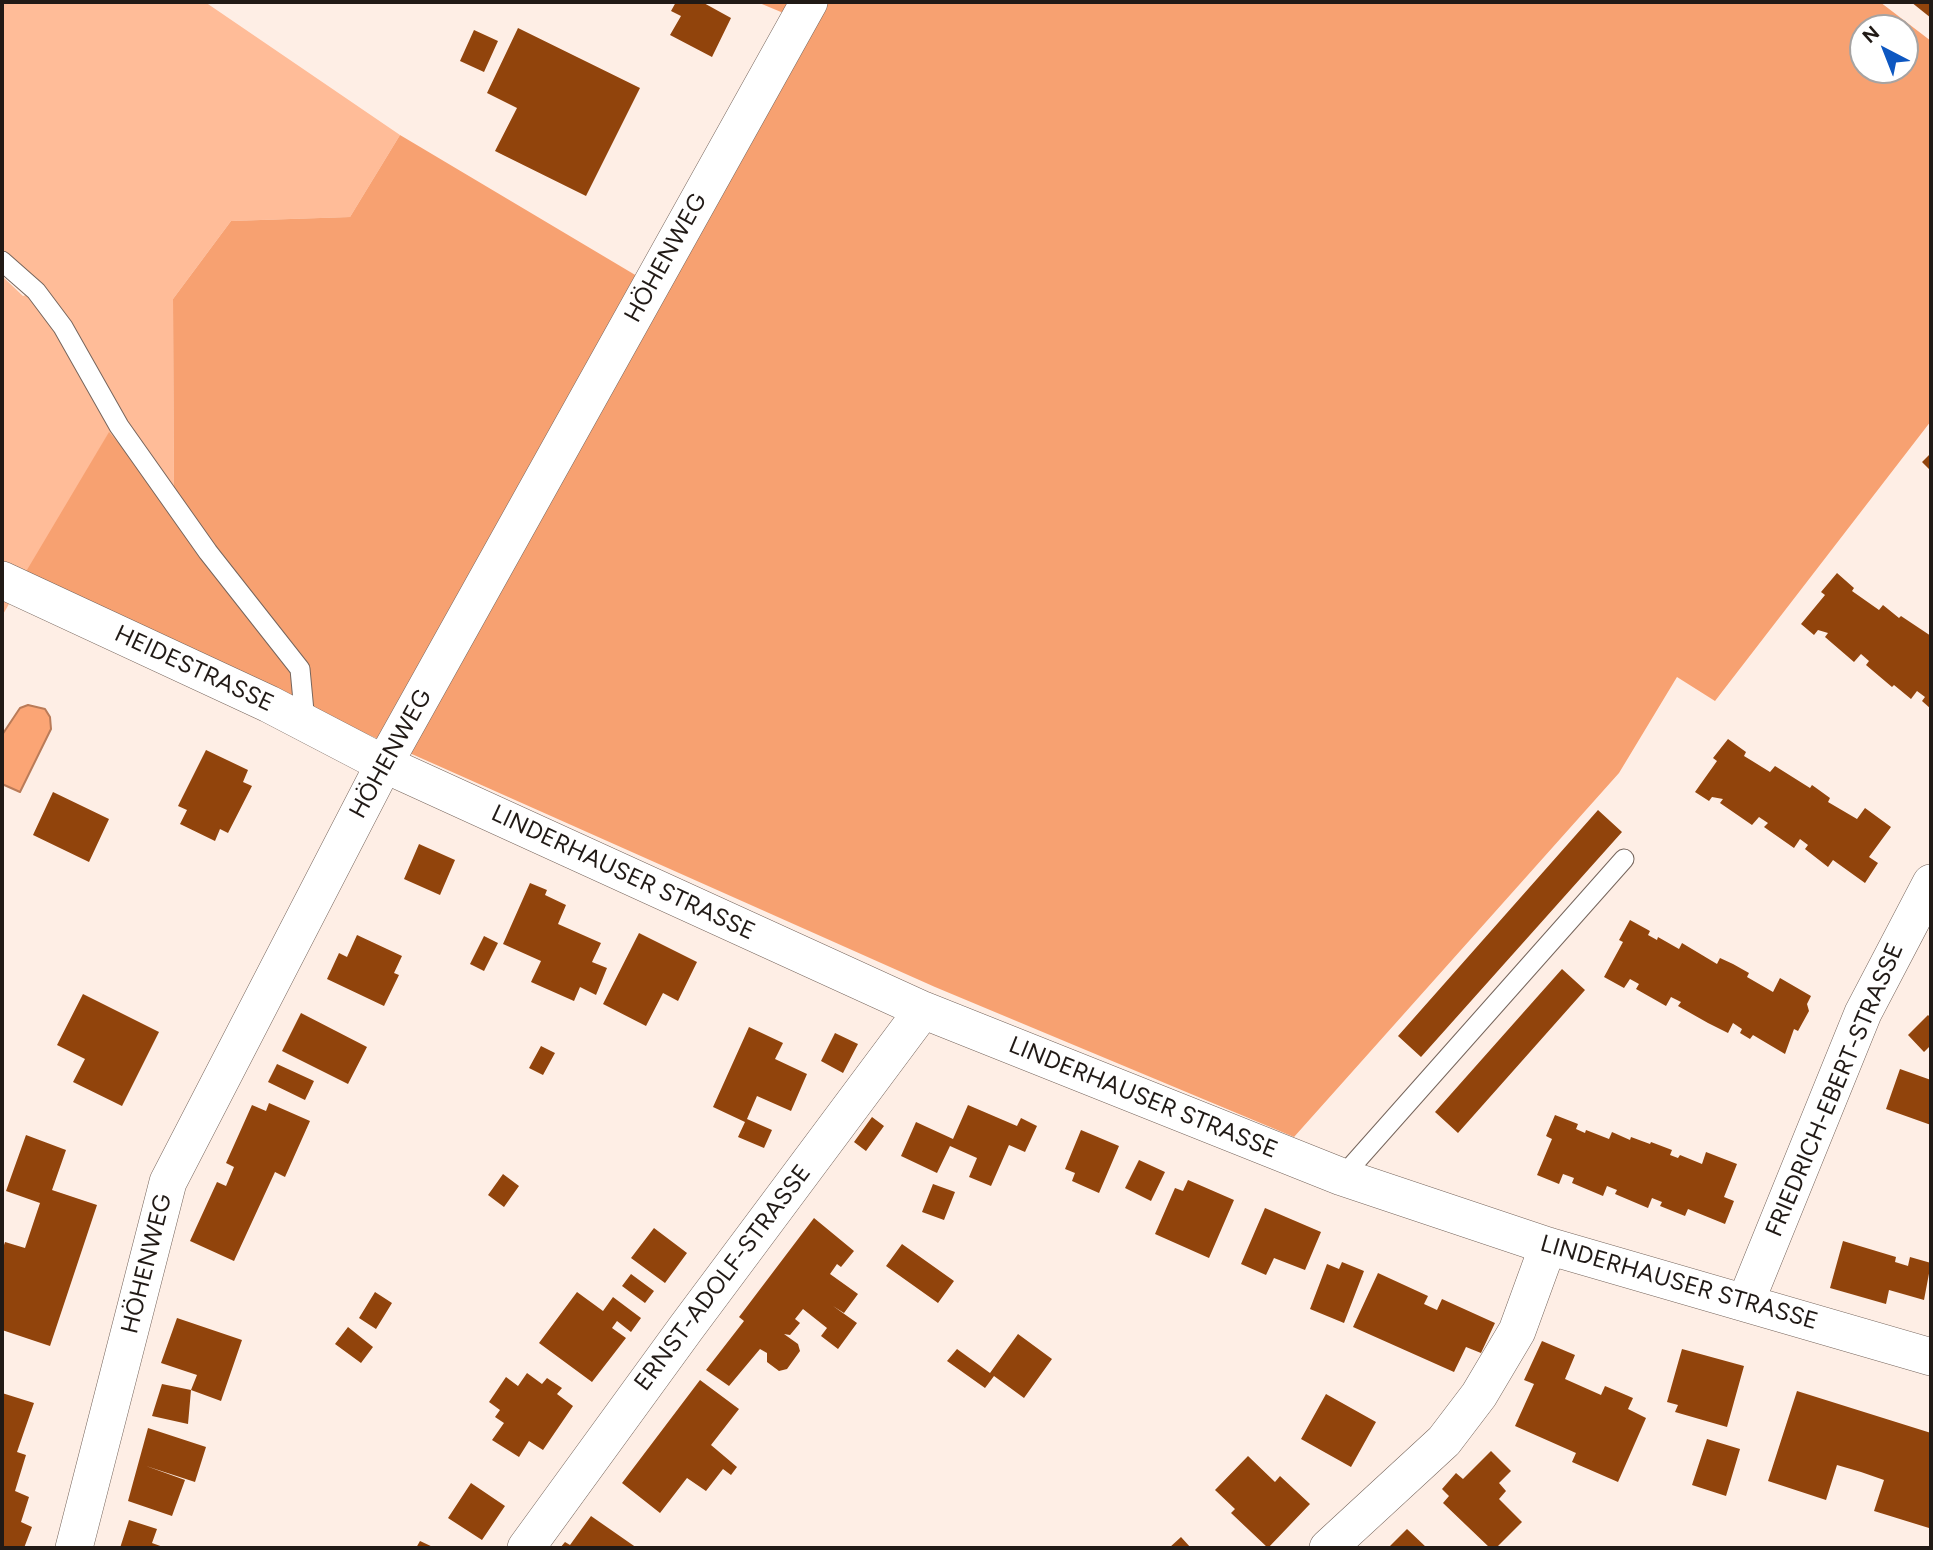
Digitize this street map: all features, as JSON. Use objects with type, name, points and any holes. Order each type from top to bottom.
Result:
[{"type":"street","name":"HÖHENWEG","points":[[74,1548],[168,1182],[384,764],[809,2]]},
{"type":"street","name":"HEIDESTRASSE","points":[[2,580],[304,722],[384,764]]},
{"type":"street","name":"LINDERHAUSER STRASSE","points":[[384,764],[923,1010],[1342,1177],[1548,1245],[1931,1357]]},
{"type":"street","name":"FRIEDRICH-EBERT-STRASSE","points":[[1746,1301],[1863,1013],[1931,883]]},
{"type":"street","name":"ERNST-ADOLF-STRASSE","points":[[526,1548],[661,1361],[923,1010]]},
{"type":"street","points":[[1328,1548],[1444,1441],[1479,1395],[1517,1331],[1548,1245]]},
{"type":"lane","points":[[2,261],[36,291],[63,327],[118,426],[208,552],[300,669],[304,722]]},
{"type":"lane","points":[[1342,1177],[1623,859]]},
{"type":"shaded area","points":[[2,2],[205,2],[400,135],[350,217],[231,221],[173,299],[174,507],[109,433],[2,616],[2,276],[23,296],[46,288],[2,249]]},
{"type":"shaded area","points":[[757,2],[1880,2],[1896,14],[1849,14],[1849,84],[1919,84],[1919,32],[1931,41],[1931,421],[1715,701],[1677,677],[1619,773],[1294,1137],[935,987],[21,580],[109,432],[174,506],[173,299],[231,221],[350,217],[400,135],[642,279],[793,17]]},
{"type":"shaded area","points":[[28,705],[45,709],[50,717],[51,729],[20,792],[2,784],[2,735],[20,708]]},
{"type":"building","points":[[676,2],[702,2],[731,18],[712,57],[670,35],[681,16],[671,11]]},
{"type":"building","points":[[1911,2],[1931,2],[1931,18]]},
{"type":"building","points":[[518,28],[640,88],[586,196],[495,151],[517,108],[487,93]]},
{"type":"building","points":[[474,30],[498,41],[484,72],[460,61]]},
{"type":"building","points":[[1931,453],[1931,471],[1922,462]]},
{"type":"building","points":[[1837,573],[1854,588],[1852,591],[1879,610],[1883,605],[1899,618],[1901,616],[1931,636],[1931,709],[1922,701],[1925,697],[1917,691],[1911,699],[1894,685],[1892,687],[1866,665],[1869,661],[1861,654],[1854,662],[1825,637],[1828,633],[1818,630],[1814,635],[1801,624],[1825,595],[1821,592]]},
{"type":"building","points":[[1728,739],[1746,752],[1744,756],[1770,772],[1775,766],[1810,788],[1812,785],[1830,798],[1828,802],[1857,819],[1865,808],[1891,827],[1869,857],[1878,863],[1865,883],[1833,860],[1828,867],[1805,849],[1808,845],[1800,839],[1794,848],[1764,827],[1768,823],[1759,817],[1752,825],[1720,803],[1723,799],[1712,797],[1709,801],[1695,792],[1717,761],[1713,758]]},
{"type":"building","points":[[206,750],[248,770],[243,782],[252,786],[228,833],[220,829],[215,841],[180,824],[187,810],[178,806]]},
{"type":"building","points":[[53,792],[109,819],[89,862],[33,835]]},
{"type":"building","points":[[1598,810],[1622,832],[1421,1057],[1398,1036]]},
{"type":"building","points":[[419,844],[455,860],[440,895],[404,879]]},
{"type":"building","points":[[530,883],[547,890],[545,895],[566,905],[558,924],[601,943],[592,962],[607,968],[596,995],[580,987],[574,1001],[531,982],[541,961],[503,944]]},
{"type":"building","points":[[1630,920],[1650,931],[1648,935],[1657,940],[1658,937],[1679,949],[1682,943],[1717,964],[1720,958],[1733,964],[1749,973],[1747,977],[1773,992],[1780,978],[1811,996],[1807,1004],[1809,1011],[1798,1031],[1794,1029],[1785,1054],[1753,1035],[1750,1039],[1740,1033],[1742,1029],[1733,1023],[1728,1033],[1708,1023],[1678,1006],[1681,1002],[1671,997],[1666,1006],[1636,989],[1639,984],[1630,979],[1624,988],[1604,977],[1623,942],[1619,940]]},
{"type":"building","points":[[639,933],[697,962],[678,1001],[663,993],[646,1026],[603,1004]]},
{"type":"building","points":[[357,935],[402,956],[394,973],[399,975],[384,1006],[327,979],[339,953],[347,957]]},
{"type":"building","points":[[484,936],[498,943],[484,971],[470,964]]},
{"type":"building","points":[[1562,969],[1585,990],[1458,1133],[1435,1112]]},
{"type":"building","points":[[83,994],[159,1032],[122,1106],[73,1082],[85,1059],[57,1045]]},
{"type":"building","points":[[301,1013],[367,1047],[348,1084],[282,1051]]},
{"type":"building","points":[[1928,1015],[1931,1018],[1931,1045],[1924,1052],[1908,1035]]},
{"type":"building","points":[[749,1027],[783,1043],[775,1059],[807,1074],[791,1111],[757,1096],[747,1119],[772,1130],[764,1148],[738,1137],[745,1122],[713,1107]]},
{"type":"building","points":[[835,1033],[858,1044],[843,1073],[821,1061]]},
{"type":"building","points":[[541,1046],[555,1053],[543,1075],[529,1068]]},
{"type":"building","points":[[277,1064],[314,1081],[305,1100],[268,1082]]},
{"type":"building","points":[[1900,1069],[1931,1080],[1931,1125],[1886,1109]]},
{"type":"building","points":[[269,1103],[310,1121],[285,1177],[275,1172],[234,1261],[190,1241],[217,1182],[226,1186],[234,1167],[226,1163],[252,1105],[266,1111]]},
{"type":"building","points":[[968,1105],[1017,1126],[1021,1118],[1037,1126],[1025,1152],[1009,1145],[991,1186],[969,1177],[977,1158],[950,1146],[937,1173],[901,1156],[916,1122],[953,1139]]},
{"type":"building","points":[[1555,1115],[1578,1124],[1576,1129],[1585,1133],[1586,1130],[1609,1139],[1612,1132],[1630,1140],[1631,1137],[1650,1144],[1651,1142],[1672,1150],[1670,1155],[1678,1158],[1680,1155],[1702,1164],[1706,1152],[1737,1164],[1724,1197],[1734,1201],[1725,1224],[1688,1209],[1685,1216],[1660,1206],[1662,1202],[1652,1198],[1648,1208],[1615,1194],[1617,1190],[1607,1186],[1603,1196],[1572,1183],[1574,1178],[1563,1174],[1559,1184],[1537,1175],[1552,1139],[1546,1136]]},
{"type":"building","points":[[872,1117],[884,1126],[866,1151],[854,1142]]},
{"type":"building","points":[[1081,1130],[1119,1146],[1099,1193],[1072,1181],[1075,1173],[1065,1169]]},
{"type":"building","points":[[26,1135],[66,1150],[52,1190],[97,1205],[50,1346],[2,1330],[2,1251],[5,1242],[25,1248],[40,1203],[6,1191]]},
{"type":"building","points":[[1139,1160],[1165,1172],[1151,1201],[1125,1188]]},
{"type":"building","points":[[503,1174],[519,1186],[504,1207],[488,1195]]},
{"type":"building","points":[[1188,1180],[1234,1200],[1209,1258],[1155,1234],[1175,1188],[1183,1191]]},
{"type":"building","points":[[933,1184],[955,1192],[944,1220],[922,1212]]},
{"type":"building","points":[[1265,1208],[1321,1232],[1305,1270],[1274,1258],[1266,1275],[1241,1264]]},
{"type":"building","points":[[814,1218],[854,1251],[841,1267],[837,1264],[830,1274],[858,1294],[844,1313],[833,1306],[857,1323],[838,1349],[821,1336],[827,1328],[803,1309],[795,1319],[800,1323],[790,1335],[784,1334],[798,1344],[800,1351],[787,1369],[779,1371],[767,1362],[767,1353],[760,1349],[729,1386],[706,1370],[744,1321],[739,1317]]},
{"type":"building","points":[[654,1228],[687,1253],[665,1283],[631,1258]]},
{"type":"building","points":[[1843,1241],[1896,1257],[1895,1262],[1908,1266],[1910,1257],[1931,1263],[1924,1300],[1889,1290],[1886,1304],[1830,1288]]},
{"type":"building","points":[[902,1244],[954,1281],[938,1303],[886,1266]]},
{"type":"building","points":[[1342,1262],[1364,1271],[1344,1323],[1310,1309],[1327,1264],[1339,1269]]},
{"type":"building","points":[[1378,1273],[1428,1296],[1424,1304],[1437,1310],[1442,1299],[1495,1323],[1481,1353],[1466,1347],[1454,1372],[1353,1327]]},
{"type":"building","points":[[631,1274],[654,1291],[645,1303],[622,1286]]},
{"type":"building","points":[[375,1292],[392,1303],[376,1329],[359,1318]]},
{"type":"building","points":[[577,1292],[603,1311],[613,1297],[641,1318],[631,1332],[617,1321],[612,1328],[626,1338],[592,1382],[539,1343]]},
{"type":"building","points":[[177,1318],[242,1340],[221,1401],[191,1390],[197,1375],[161,1363]]},
{"type":"building","points":[[348,1327],[373,1347],[361,1363],[335,1344]]},
{"type":"building","points":[[1018,1334],[1052,1359],[1024,1398],[994,1376],[985,1388],[947,1361],[957,1349],[990,1373]]},
{"type":"building","points":[[1542,1341],[1575,1355],[1565,1379],[1601,1395],[1605,1386],[1633,1398],[1628,1409],[1646,1418],[1618,1482],[1572,1462],[1576,1453],[1515,1426],[1534,1384],[1524,1380]]},
{"type":"building","points":[[1682,1349],[1744,1366],[1727,1427],[1675,1412],[1678,1405],[1667,1402]]},
{"type":"building","points":[[527,1373],[542,1384],[547,1378],[562,1388],[557,1394],[573,1406],[543,1450],[529,1441],[519,1457],[492,1440],[504,1423],[495,1417],[500,1410],[489,1402],[506,1377],[518,1386]]},
{"type":"building","points":[[700,1380],[739,1409],[711,1445],[737,1467],[731,1475],[723,1469],[706,1491],[687,1478],[660,1513],[622,1483]]},
{"type":"building","points":[[162,1384],[191,1390],[188,1424],[152,1416]]},
{"type":"building","points":[[1797,1391],[1931,1433],[1929,1528],[1874,1511],[1884,1480],[1861,1472],[1837,1465],[1826,1500],[1768,1481]]},
{"type":"building","points":[[2,1393],[34,1403],[17,1452],[26,1455],[15,1491],[29,1497],[21,1522],[32,1527],[24,1548],[2,1548]]},
{"type":"building","points":[[1326,1394],[1376,1422],[1351,1467],[1301,1439]]},
{"type":"building","points":[[148,1428],[206,1447],[195,1482],[146,1466],[185,1480],[172,1516],[128,1501]]},
{"type":"building","points":[[1707,1439],[1740,1449],[1726,1496],[1692,1485]]},
{"type":"building","points":[[1491,1451],[1511,1471],[1499,1483],[1506,1491],[1499,1499],[1522,1522],[1496,1548],[1490,1548],[1443,1503],[1449,1496],[1442,1489],[1456,1473],[1463,1479]]},
{"type":"building","points":[[1248,1456],[1275,1482],[1280,1476],[1310,1504],[1268,1548],[1231,1513],[1235,1509],[1215,1490]]},
{"type":"building","points":[[471,1483],[505,1506],[482,1540],[448,1518]]},
{"type":"building","points":[[591,1516],[637,1548],[560,1548],[565,1542],[570,1545]]},
{"type":"building","points":[[129,1520],[157,1529],[152,1543],[166,1548],[120,1548]]},
{"type":"building","points":[[1407,1529],[1427,1548],[1388,1548]]},
{"type":"building","points":[[1181,1537],[1191,1548],[1169,1548]]},
{"type":"building","points":[[420,1541],[435,1548],[416,1548]]}]
